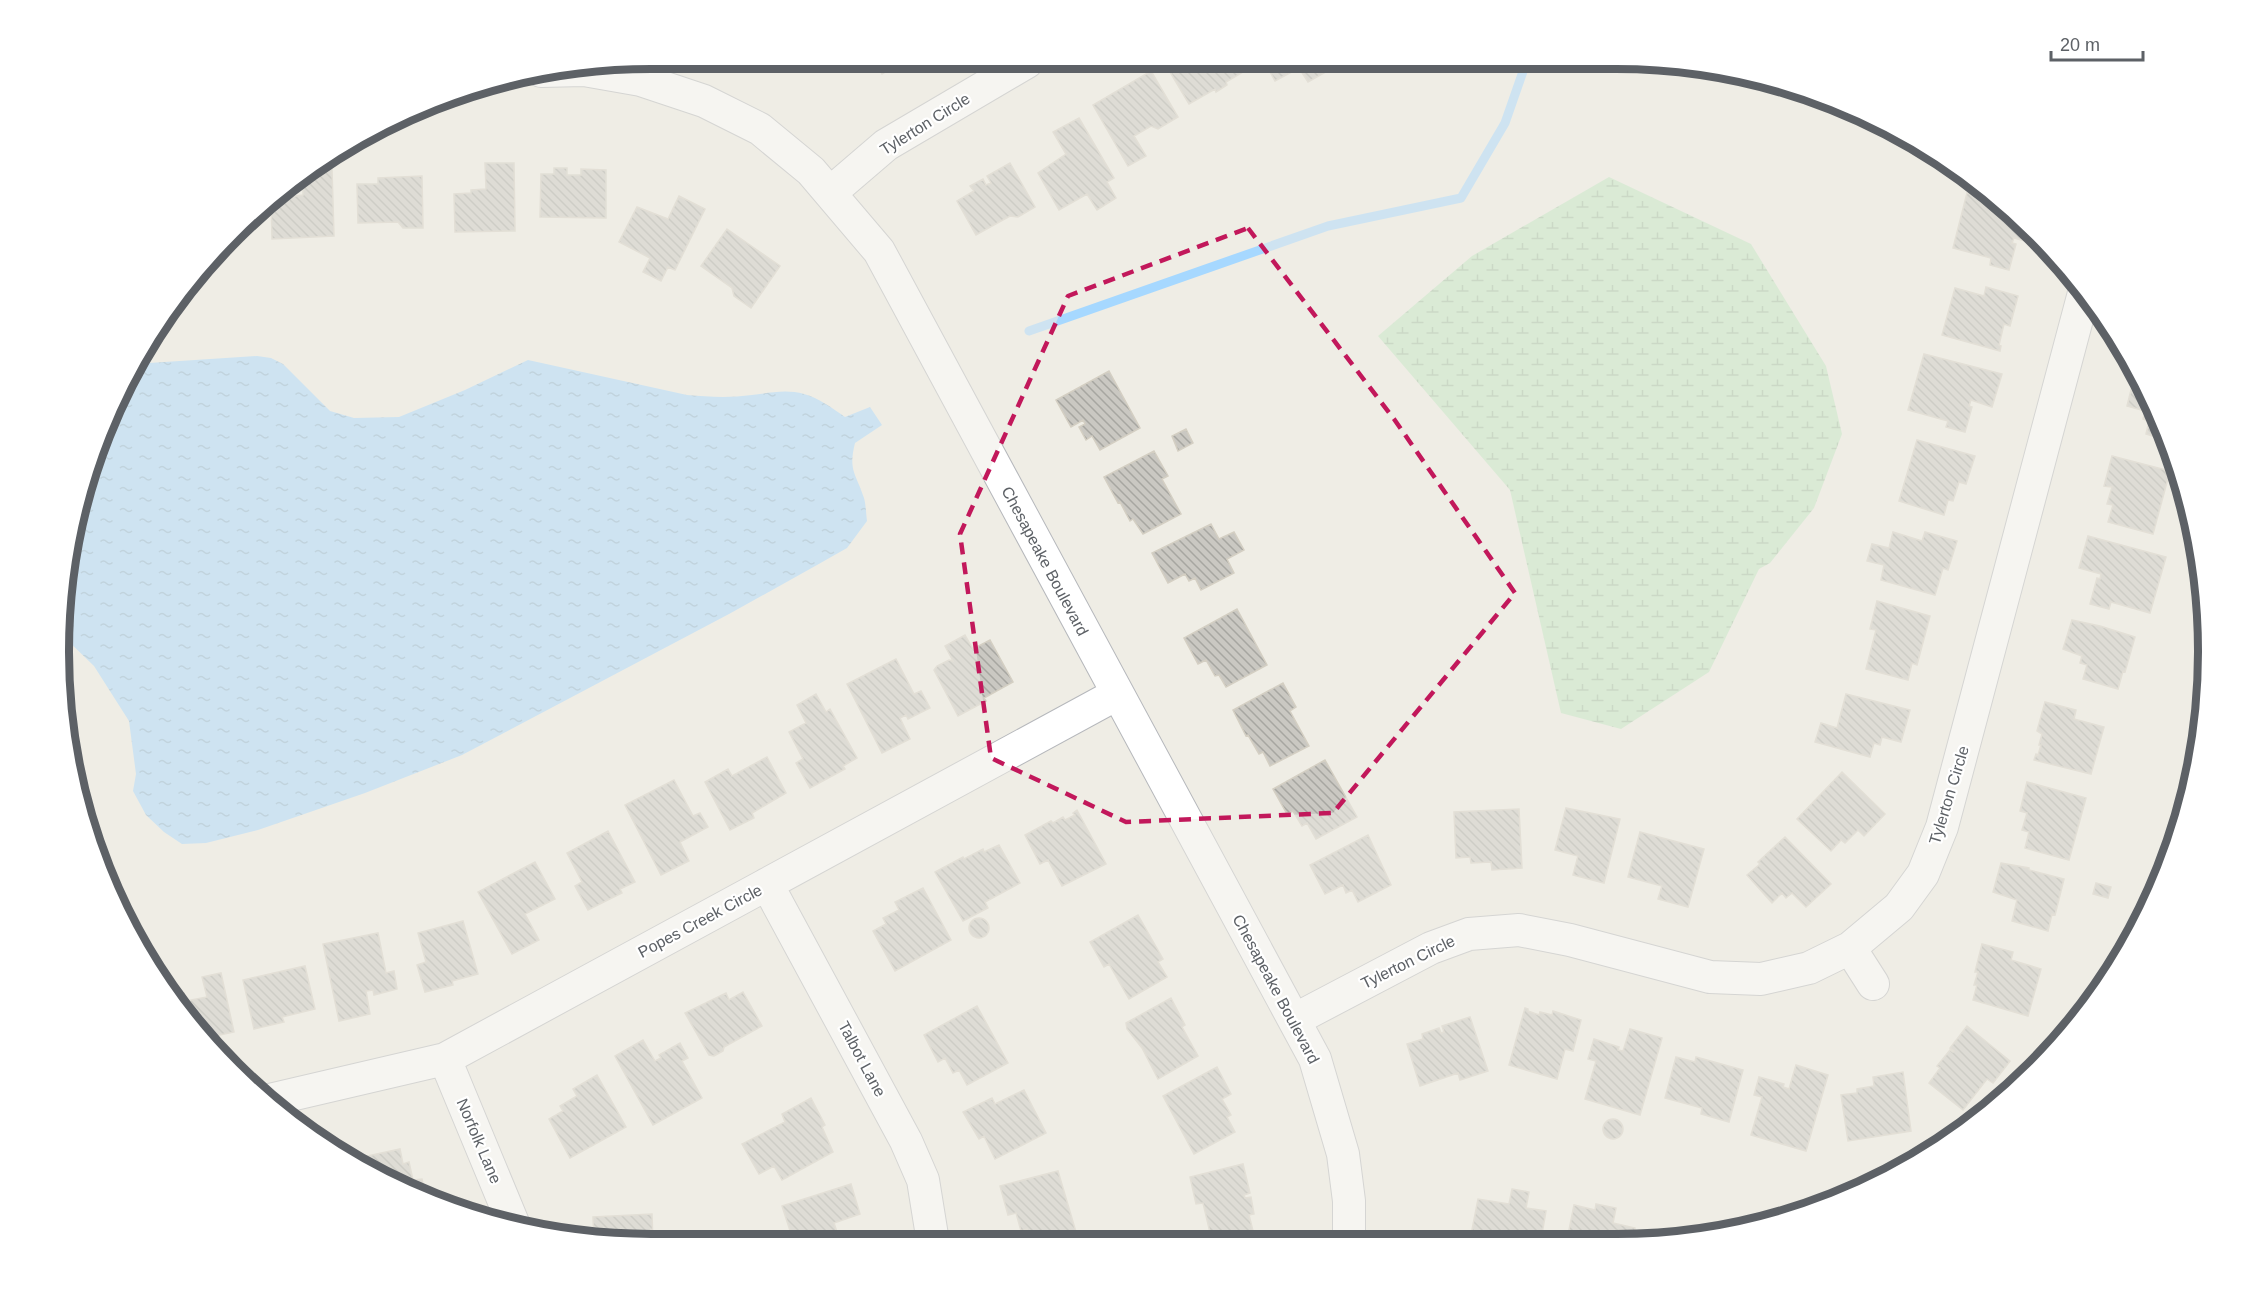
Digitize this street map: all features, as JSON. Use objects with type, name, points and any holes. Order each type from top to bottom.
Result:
[{"type":"street","name":"Tylerton Circle","points":[[830,193],[886,145],[1015,69]]},
{"type":"street","name":"Chesapeake Boulevard","points":[[595,72],[641,80],[704,101],[760,129],[811,171],[879,251],[1315,1059],[1343,1154],[1349,1201],[1349,1234]]},
{"type":"street","name":"Tylerton Circle","points":[[1294,1020],[1431,948],[1468,934],[1519,930],[1570,940],[1710,977],[1761,979],[1809,968],[1850,948],[1899,907],[1923,874],[1942,827],[2082,302]]},
{"type":"street","name":"Popes Creek Circle","points":[[278,1098],[445,1059],[1117,694]]},
{"type":"street","name":"Talbot Lane","points":[[767,884],[906,1141],[923,1180],[932,1234]]},
{"type":"street","points":[[1850,948],[1873,984]]},
{"type":"street","name":"Norfolk Lane","points":[[445,1059],[510,1216]]},
{"type":"highlighted area","points":[[1248,228],[1394,419],[1515,593],[1333,813],[1126,822],[991,758],[960,534],[1068,296]]},
{"type":"green space","points":[[1609,177],[1751,244],[1826,366],[1842,434],[1814,508],[1770,563],[1759,569],[1709,672],[1621,729],[1561,713],[1510,490],[1378,336],[1472,256]]},
{"type":"water","points":[[257,356],[271,358],[283,364],[330,411],[354,418],[399,417],[465,390],[528,360],[687,395],[728,397],[778,392],[797,393],[820,401],[845,417],[870,407],[882,425],[855,443],[852,460],[865,501],[867,521],[847,548],[729,614],[462,755],[365,793],[258,830],[206,843],[182,844],[164,832],[146,815],[133,791],[136,774],[129,721],[94,666],[69,642],[74,575],[89,501],[113,429],[145,363]]},
{"type":"building","points":[[879,69],[890,69],[882,74]]},
{"type":"building","points":[[1168,69],[1248,69],[1226,82],[1227,85],[1216,92],[1215,89],[1189,104]]},
{"type":"building","points":[[1268,69],[1297,69],[1275,81]]},
{"type":"building","points":[[1300,69],[1331,69],[1308,82]]},
{"type":"building","points":[[1151,71],[1178,117],[1158,129],[1151,126],[1134,136],[1146,156],[1128,166],[1093,105]]},
{"type":"building","points":[[1079,118],[1114,178],[1107,182],[1116,198],[1097,210],[1087,194],[1059,210],[1038,173],[1066,154],[1053,132]]},
{"type":"building","points":[[485,163],[514,163],[515,231],[455,232],[454,194],[486,189]]},
{"type":"building","points":[[1010,163],[1035,207],[1018,217],[1010,216],[976,235],[957,201],[974,191],[970,186],[983,179],[986,185],[991,183],[987,176]]},
{"type":"building","points":[[554,168],[567,168],[567,175],[581,175],[581,169],[606,170],[606,218],[540,217],[541,174],[554,174]]},
{"type":"building","points":[[325,169],[332,169],[334,236],[272,239],[271,210],[287,197],[303,195],[303,185]]},
{"type":"building","points":[[422,176],[423,228],[403,228],[398,222],[358,223],[357,184],[378,184],[378,178]]},
{"type":"building","points":[[1967,193],[1978,196],[2029,242],[2014,238],[2012,243],[2016,244],[2009,270],[1990,265],[1991,258],[1953,248]]},
{"type":"building","points":[[679,196],[705,209],[675,270],[668,267],[661,281],[643,272],[650,258],[619,242],[637,207],[668,219]]},
{"type":"building","points":[[727,229],[780,266],[751,308],[734,296],[732,288],[701,266]]},
{"type":"building","points":[[1986,287],[2018,296],[2010,326],[2004,324],[1999,345],[2001,346],[2000,351],[1942,335],[1955,288],[1984,296]]},
{"type":"building","points":[[1924,354],[2002,374],[1992,407],[1971,400],[1969,406],[1972,407],[1965,432],[1946,427],[1948,421],[1908,410]]},
{"type":"building","points":[[1109,371],[1140,428],[1100,450],[1092,436],[1086,440],[1079,427],[1085,424],[1083,420],[1071,427],[1056,400]]},
{"type":"building","points":[[2133,384],[2157,437],[2146,434],[2149,421],[2143,419],[2145,411],[2127,406]]},
{"type":"building","points":[[1186,429],[1193,443],[1178,451],[1172,436]]},
{"type":"building","points":[[1917,440],[1975,456],[1966,484],[1959,482],[1953,501],[1948,500],[1944,515],[1899,501]]},
{"type":"building","points":[[1154,451],[1168,476],[1162,479],[1181,514],[1143,534],[1133,519],[1130,521],[1104,477]]},
{"type":"building","points":[[2112,456],[2169,471],[2153,534],[2108,522],[2113,505],[2107,504],[2112,487],[2104,486]]},
{"type":"building","points":[[1211,524],[1219,539],[1234,532],[1244,550],[1227,559],[1234,573],[1201,590],[1195,578],[1189,581],[1185,574],[1168,583],[1152,553]]},
{"type":"building","points":[[1893,532],[1922,541],[1925,532],[1957,541],[1948,570],[1943,568],[1935,595],[1881,580],[1884,565],[1867,561],[1872,544],[1889,548]]},
{"type":"building","points":[[2088,536],[2166,557],[2150,613],[2111,602],[2109,609],[2090,604],[2097,578],[2100,579],[2101,574],[2079,568]]},
{"type":"building","points":[[1877,601],[1930,616],[1917,665],[1912,663],[1908,680],[1866,669],[1876,630],[1870,629]]},
{"type":"building","points":[[1237,609],[1267,665],[1226,687],[1219,675],[1215,676],[1206,660],[1198,664],[1184,638]]},
{"type":"building","points":[[2072,620],[2135,637],[2118,689],[2083,679],[2087,665],[2080,663],[2082,656],[2063,649]]},
{"type":"building","points":[[965,635],[973,649],[990,640],[1013,682],[984,698],[986,701],[958,716],[934,670],[949,660],[953,661],[945,646]]},
{"type":"building","points":[[896,659],[914,694],[921,691],[930,708],[908,719],[906,715],[900,718],[910,739],[882,753],[847,684]]},
{"type":"building","points":[[1283,683],[1296,707],[1290,711],[1309,746],[1270,766],[1263,752],[1259,754],[1248,735],[1246,736],[1233,710]]},
{"type":"building","points":[[816,694],[826,712],[830,709],[857,758],[843,766],[845,769],[810,788],[796,763],[803,759],[789,732],[806,723],[797,705]]},
{"type":"building","points":[[1846,694],[1910,710],[1901,742],[1882,737],[1880,745],[1874,743],[1870,757],[1815,742],[1821,723],[1837,728]]},
{"type":"building","points":[[2045,702],[2076,710],[2074,719],[2104,727],[2091,774],[2034,760],[2041,745],[2039,745],[2042,734],[2037,731]]},
{"type":"building","points":[[767,757],[786,793],[752,813],[754,818],[730,830],[705,782],[728,769],[732,776]]},
{"type":"building","points":[[1325,760],[1357,817],[1316,839],[1307,823],[1302,826],[1293,811],[1287,814],[1273,789]]},
{"type":"building","points":[[1842,772],[1885,814],[1864,836],[1858,830],[1845,843],[1841,840],[1831,851],[1797,819]]},
{"type":"building","points":[[674,780],[693,816],[700,813],[708,827],[680,842],[689,861],[661,875],[625,805]]},
{"type":"building","points":[[2027,782],[2086,798],[2069,860],[2025,848],[2029,832],[2022,830],[2027,813],[2020,811]]},
{"type":"building","points":[[1566,808],[1620,819],[1604,883],[1573,875],[1578,856],[1555,850]]},
{"type":"building","points":[[1519,809],[1522,868],[1492,870],[1491,862],[1471,863],[1470,857],[1456,858],[1454,812]]},
{"type":"building","points":[[1077,810],[1106,864],[1062,886],[1048,860],[1040,864],[1025,835],[1051,821],[1053,823],[1063,817],[1065,820],[1075,815],[1073,813]]},
{"type":"building","points":[[608,831],[635,882],[620,889],[622,893],[588,910],[575,886],[582,882],[567,853]]},
{"type":"building","points":[[1640,832],[1704,849],[1688,907],[1658,899],[1662,886],[1628,877]]},
{"type":"building","points":[[1368,835],[1391,885],[1358,902],[1352,890],[1346,893],[1343,885],[1325,894],[1310,865]]},
{"type":"building","points":[[1785,837],[1831,884],[1806,907],[1792,893],[1786,898],[1782,893],[1772,903],[1747,875]]},
{"type":"building","points":[[999,845],[1020,883],[985,902],[988,908],[963,921],[935,872],[963,857],[964,859],[983,849],[984,852]]},
{"type":"building","points":[[535,862],[555,899],[525,914],[539,940],[512,954],[478,892]]},
{"type":"building","points":[[2001,863],[2029,868],[2029,870],[2064,879],[2055,915],[2052,914],[2048,931],[2012,921],[2017,900],[1993,892]]},
{"type":"building","points":[[2096,883],[2111,887],[2108,898],[2093,894]]},
{"type":"building","points":[[923,888],[951,940],[895,971],[873,931],[886,924],[883,918],[899,910],[895,902]]},
{"type":"building","points":[[1138,915],[1163,959],[1158,962],[1167,977],[1129,999],[1109,964],[1104,967],[1090,942]]},
{"type":"building","points":[[979,918],[986,921],[989,928],[986,935],[979,938],[972,935],[969,928],[972,921]]},
{"type":"building","points":[[463,921],[478,974],[452,981],[453,985],[425,992],[417,965],[426,962],[418,933]]},
{"type":"building","points":[[378,933],[386,973],[394,971],[397,989],[374,995],[373,990],[366,991],[370,1014],[339,1021],[323,944]]},
{"type":"building","points":[[1982,944],[2013,952],[2011,960],[2041,969],[2028,1016],[1973,1000],[1978,972],[1975,972]]},
{"type":"building","points":[[305,966],[315,1009],[282,1017],[284,1022],[254,1029],[243,980]]},
{"type":"building","points":[[221,973],[234,1032],[215,1037],[189,1006],[180,994],[184,993],[186,1001],[207,997],[202,977]]},
{"type":"building","points":[[743,992],[762,1026],[724,1047],[723,1051],[714,1056],[709,1055],[685,1013],[726,993],[729,1000]]},
{"type":"building","points":[[1171,998],[1185,1025],[1182,1027],[1198,1056],[1158,1079],[1142,1048],[1127,1029],[1126,1023]]},
{"type":"building","points":[[977,1006],[1008,1063],[967,1085],[959,1070],[953,1073],[945,1058],[938,1062],[924,1035]]},
{"type":"building","points":[[1525,1008],[1539,1015],[1540,1012],[1552,1015],[1553,1011],[1581,1020],[1573,1051],[1565,1049],[1557,1079],[1509,1065]]},
{"type":"building","points":[[1470,1017],[1488,1071],[1460,1080],[1458,1073],[1420,1086],[1407,1044],[1423,1039],[1422,1034],[1439,1028],[1441,1033],[1444,1032],[1442,1026]]},
{"type":"building","points":[[1967,1026],[2010,1061],[1993,1083],[1987,1079],[1963,1110],[1929,1083],[1940,1068],[1937,1066],[1950,1050],[1954,1051],[1950,1048]]},
{"type":"building","points":[[1630,1029],[1662,1038],[1640,1115],[1585,1099],[1596,1061],[1588,1059],[1594,1039],[1619,1047],[1618,1050],[1623,1051]]},
{"type":"building","points":[[643,1040],[655,1061],[661,1058],[659,1055],[680,1043],[688,1058],[682,1061],[702,1098],[653,1125],[615,1056]]},
{"type":"building","points":[[1676,1057],[1695,1062],[1696,1057],[1743,1070],[1729,1122],[1701,1114],[1702,1108],[1665,1098]]},
{"type":"building","points":[[1796,1065],[1828,1075],[1806,1151],[1751,1135],[1762,1097],[1754,1095],[1759,1077],[1784,1084],[1783,1087],[1789,1089]]},
{"type":"building","points":[[1217,1067],[1231,1094],[1222,1099],[1231,1115],[1227,1117],[1235,1132],[1194,1154],[1163,1096]]},
{"type":"building","points":[[1903,1072],[1911,1131],[1848,1141],[1841,1095],[1857,1093],[1857,1089],[1874,1086],[1873,1077]]},
{"type":"building","points":[[597,1075],[626,1127],[570,1158],[549,1119],[563,1111],[560,1106],[577,1096],[573,1089]]},
{"type":"building","points":[[1024,1090],[1046,1133],[995,1159],[984,1136],[979,1139],[963,1112],[992,1098],[995,1104]]},
{"type":"building","points":[[811,1098],[825,1125],[822,1127],[833,1152],[782,1180],[774,1166],[759,1174],[742,1144],[785,1122],[782,1114]]},
{"type":"building","points":[[1613,1119],[1620,1122],[1623,1129],[1620,1136],[1613,1139],[1606,1136],[1603,1129],[1606,1122]]},
{"type":"building","points":[[400,1149],[403,1164],[409,1162],[413,1180],[422,1179],[424,1188],[394,1174],[362,1157]]},
{"type":"building","points":[[1243,1164],[1250,1193],[1244,1195],[1245,1198],[1251,1197],[1254,1214],[1249,1215],[1253,1231],[1241,1234],[1210,1234],[1203,1203],[1196,1204],[1190,1177]]},
{"type":"building","points":[[1058,1171],[1076,1232],[1028,1234],[1027,1229],[1021,1231],[1016,1213],[1008,1215],[1000,1186]]},
{"type":"building","points":[[851,1184],[860,1214],[834,1223],[838,1234],[791,1234],[782,1206]]},
{"type":"building","points":[[1512,1189],[1529,1192],[1526,1208],[1546,1211],[1542,1234],[1471,1234],[1478,1199],[1509,1204]]},
{"type":"building","points":[[1596,1204],[1616,1208],[1613,1223],[1635,1228],[1634,1234],[1568,1234],[1574,1205],[1595,1210]]},
{"type":"building","points":[[652,1214],[653,1234],[594,1231],[593,1217]]},
{"type":"waterway","points":[[1029,331],[1328,226],[1461,198],[1505,123],[1524,69]]}]
